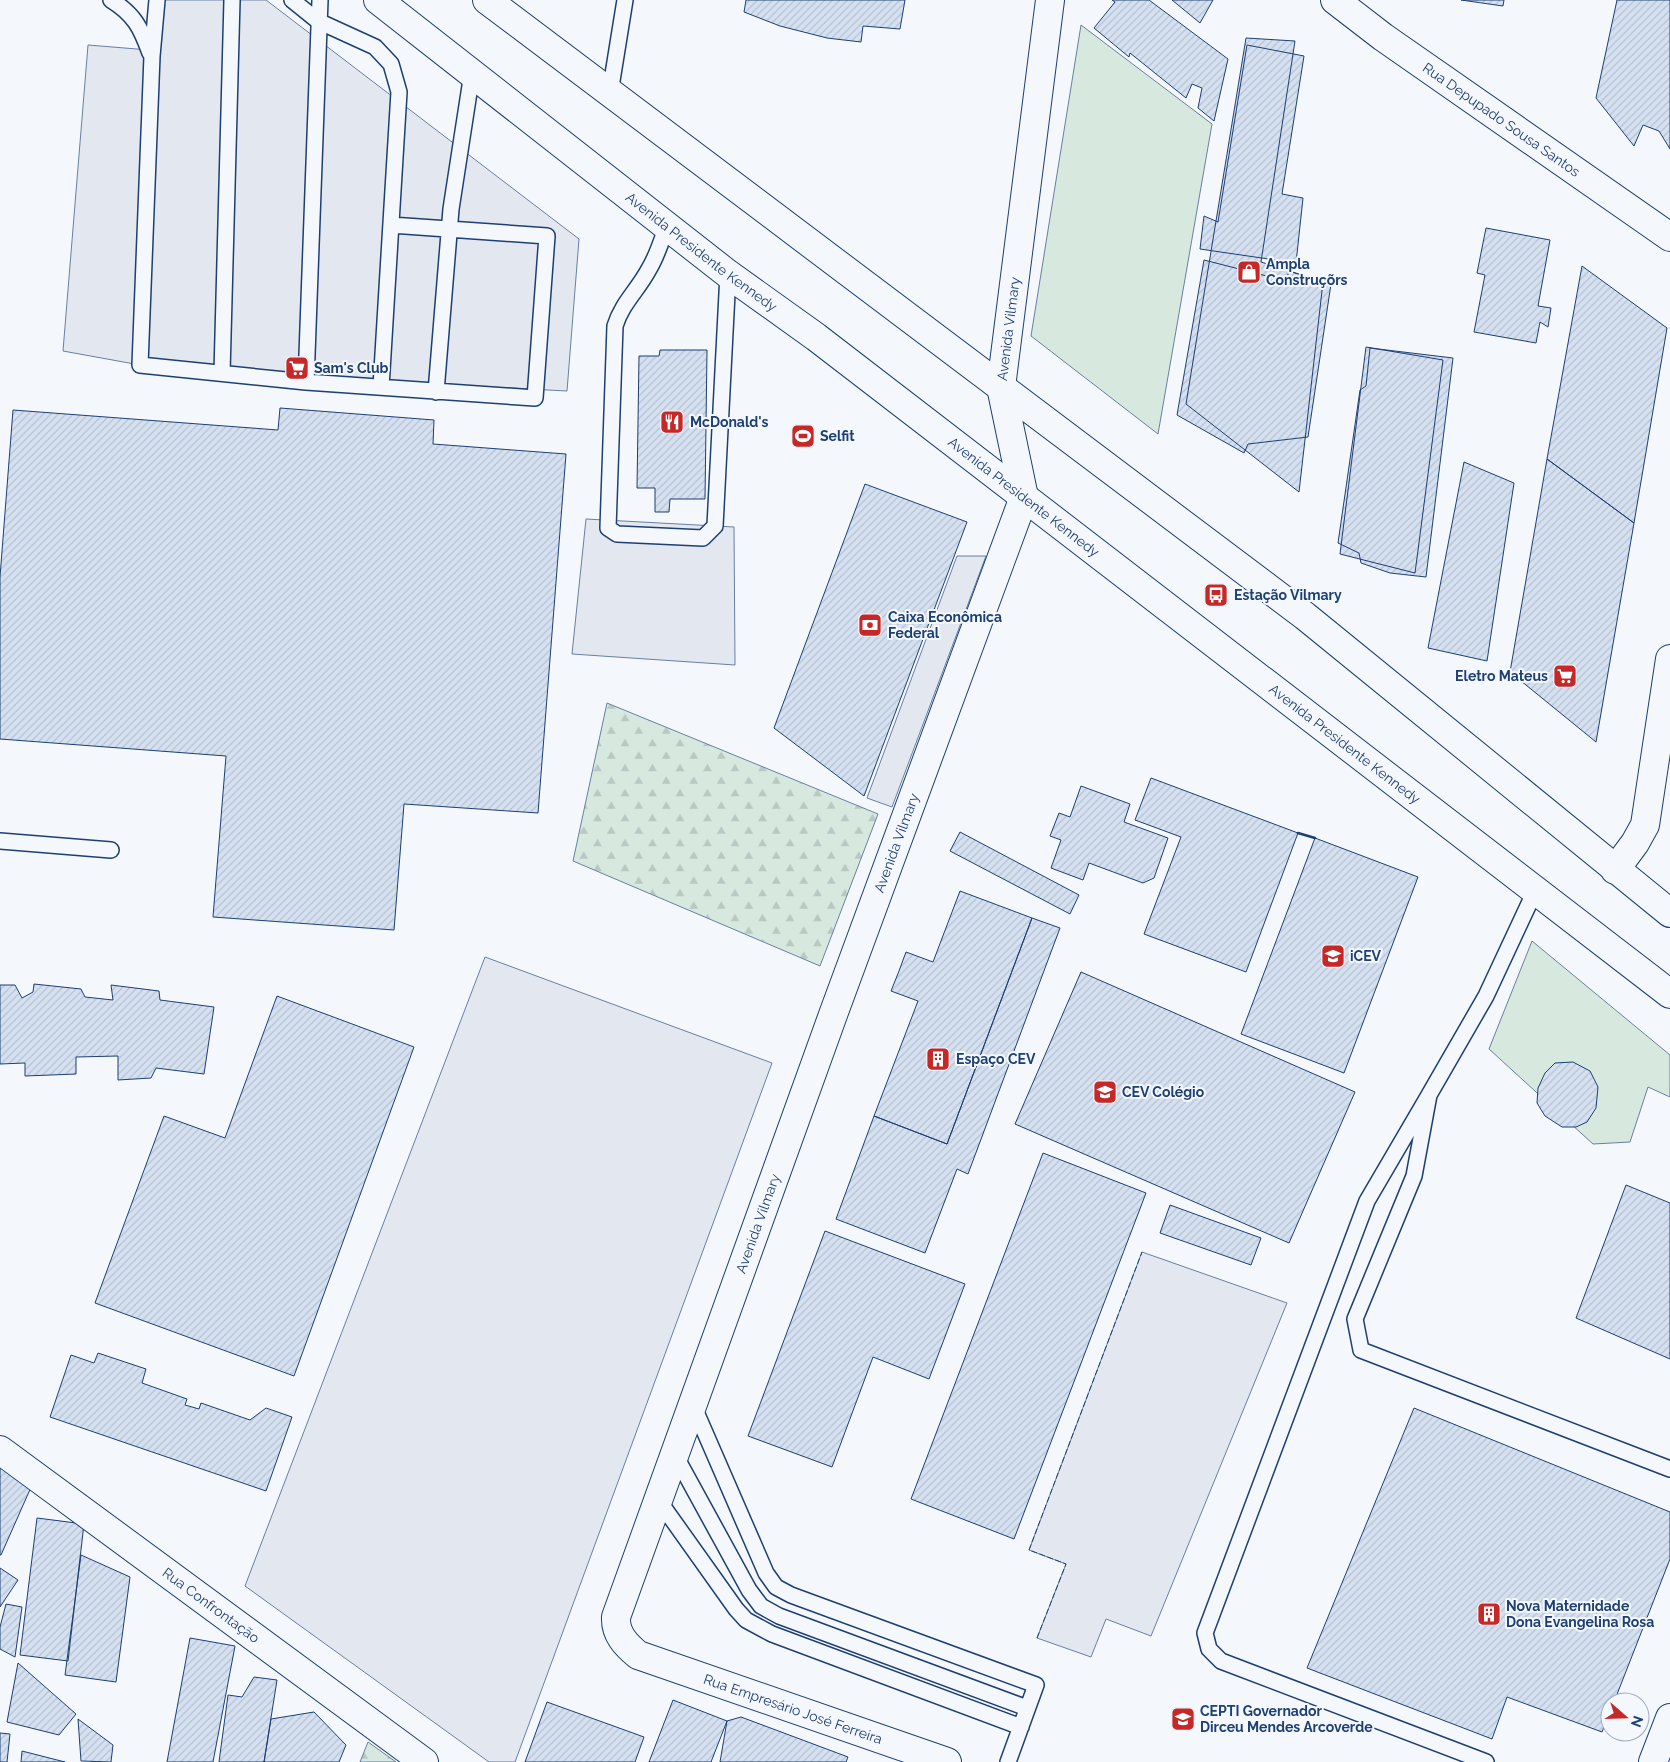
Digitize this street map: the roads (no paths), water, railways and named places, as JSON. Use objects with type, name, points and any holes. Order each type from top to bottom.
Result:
[{"type":"main road","name":"Avenida Presidente Kennedy","points":[[378,0],[728,274],[816,337],[1670,994]]},
{"type":"main road","points":[[487,0],[1305,616],[1670,913]]},
{"type":"main road","name":"Avenida Vilmary","points":[[638,1655],[622,1641],[616,1625],[616,1617],[657,1498],[834,1012],[1024,498],[1001,387],[1050,0]]},
{"type":"main road","name":"Rua Depupado Sousa Santos","points":[[1335,0],[1383,37],[1670,237]]},
{"type":"main road","points":[[1615,870],[1635,843],[1645,825],[1670,659]]},
{"type":"main road","name":"Rua Confrontação","points":[[0,1450],[424,1762]]},
{"type":"main road","name":"Rua Empresário José Ferreira","points":[[638,1655],[947,1762]]},
{"type":"main road","points":[[1653,1762],[1670,1718]]},
{"type":"lane","points":[[111,0],[129,11],[143,33],[152,56]]},
{"type":"lane","points":[[157,0],[152,56],[140,365],[306,382],[535,398],[547,236],[450,231],[391,225]]},
{"type":"lane","points":[[222,373],[232,0]]},
{"type":"lane","points":[[292,0],[318,21],[375,47],[391,64],[399,92],[381,387]]},
{"type":"lane","points":[[306,382],[320,0]]},
{"type":"lane","points":[[610,93],[625,0]]},
{"type":"lane","points":[[436,392],[450,231],[472,73]]},
{"type":"lane","points":[[667,226],[649,270],[619,311],[615,326],[608,528],[617,534],[703,538],[715,526],[728,274]]},
{"type":"lane","points":[[0,841],[111,850]]},
{"type":"lane","points":[[1486,1762],[1221,1661],[1209,1649],[1205,1633],[1367,1201],[1486,996],[1535,891]]},
{"type":"lane","points":[[1429,1095],[1414,1176],[1355,1319],[1361,1350],[1670,1469]]},
{"type":"lane","points":[[692,1404],[766,1573],[776,1587],[791,1595],[1036,1685],[1008,1762]]},
{"type":"lane","points":[[674,1453],[749,1590],[761,1606],[778,1616],[1027,1708]]},
{"type":"lane","points":[[657,1498],[746,1620],[772,1634],[1020,1726]]},
{"type":"place","name":"Ampla Construçõrs","points":[[1249,272]]},
{"type":"place","name":"Sam's Club","points":[[297,368]]},
{"type":"place","name":"McDonald's","points":[[672,422]]},
{"type":"place","name":"Selfit","points":[[803,436]]},
{"type":"place","name":"Estação Vilmary","points":[[1216,595]]},
{"type":"place","name":"Caixa Econômica Federal","points":[[870,625]]},
{"type":"place","name":"Eletro Mateus","points":[[1565,676]]},
{"type":"place","name":"iCEV","points":[[1333,956]]},
{"type":"place","name":"Espaço CEV","points":[[938,1059]]},
{"type":"place","name":"CEV Colégio","points":[[1105,1092]]},
{"type":"place","name":"Nova Maternidade Dona Evangelina Rosa","points":[[1489,1614]]},
{"type":"place","name":"CEPTI Governador Dirceu Mendes Arcoverde","points":[[1183,1719]]}]
